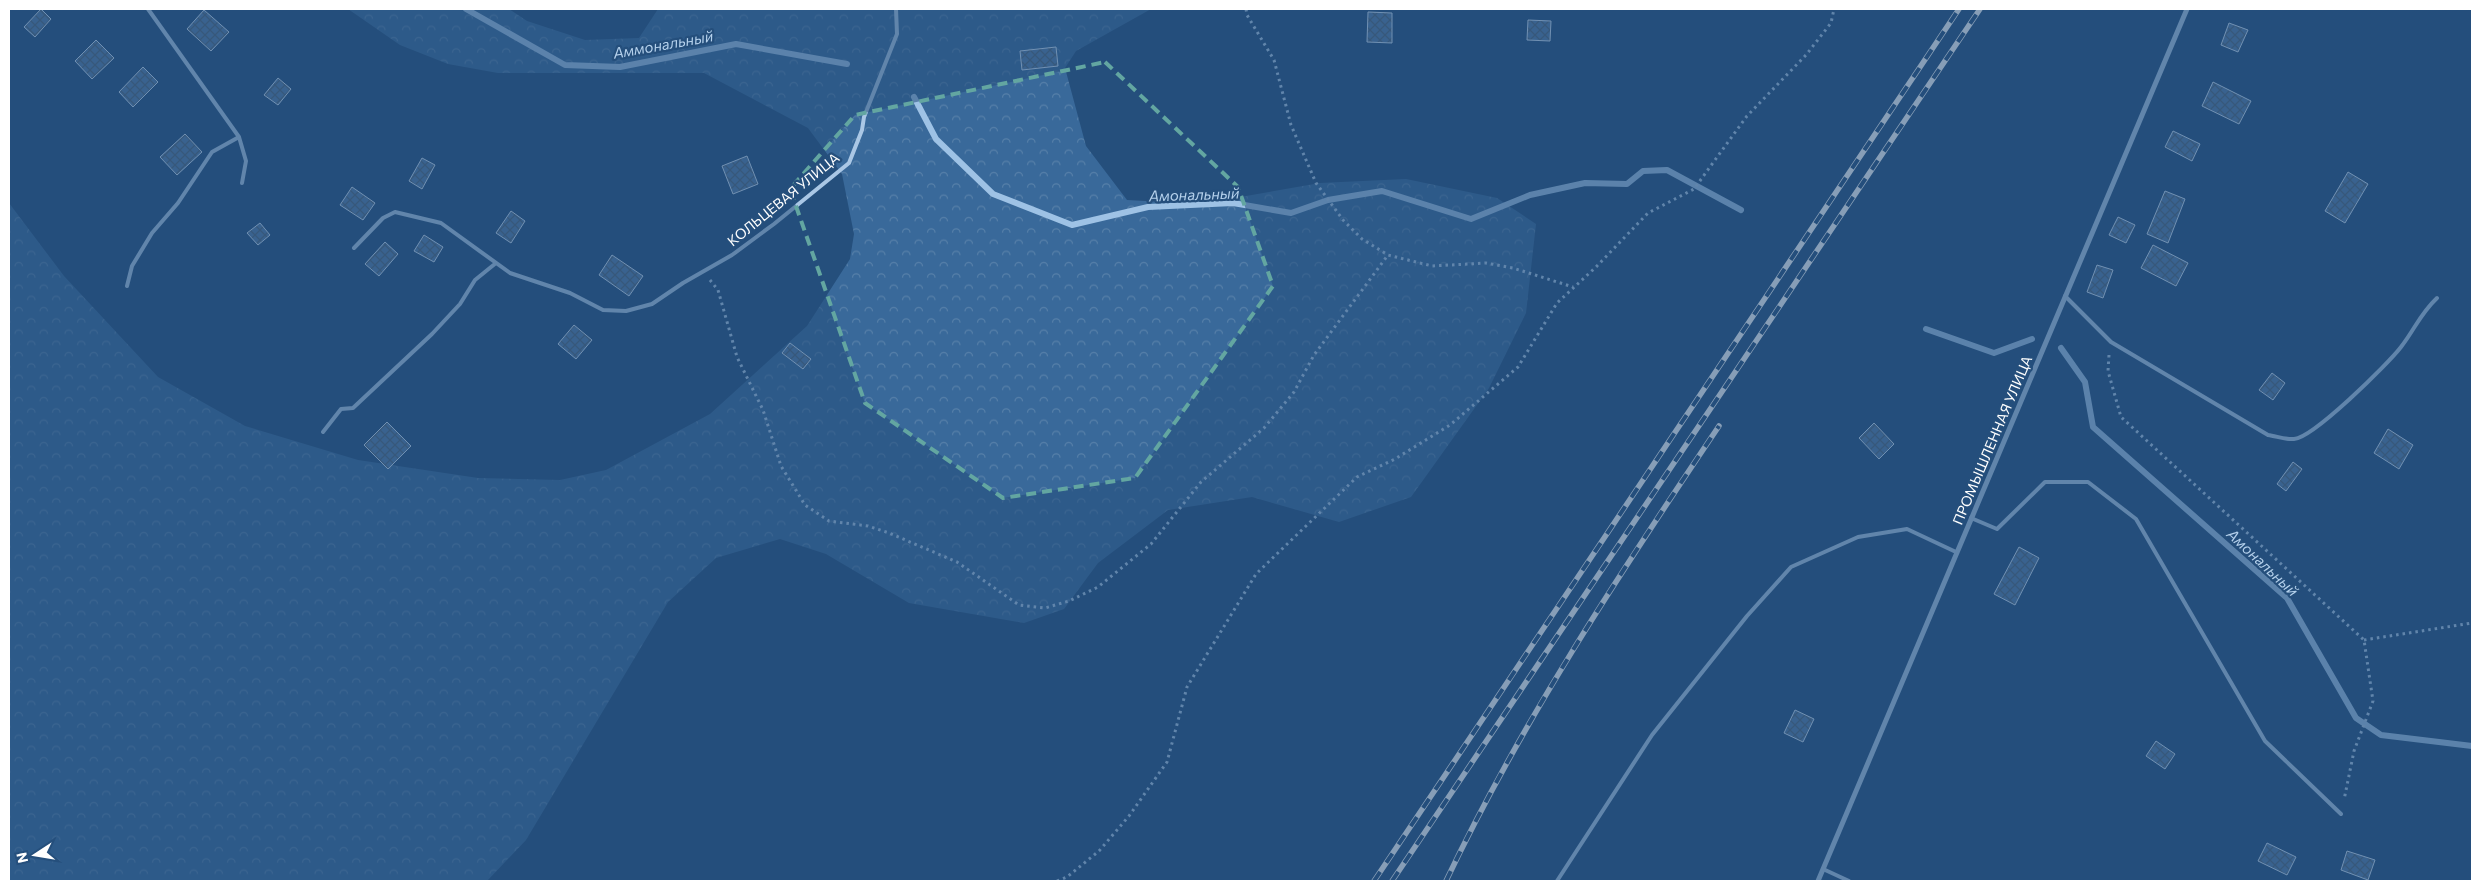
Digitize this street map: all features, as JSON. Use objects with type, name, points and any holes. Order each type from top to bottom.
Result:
[{"type":"street","name":"ПРОМЫШЛЕННАЯ УЛИЦА","points":[[1818,881],[2187,9]]},
{"type":"lane","points":[[148,9],[239,137],[246,161],[242,183]]},
{"type":"lane","name":"КОЛЬЦЕВАЯ УЛИЦА","points":[[354,248],[383,218],[395,212],[441,224],[510,273],[570,294],[603,310],[626,311],[652,304],[732,255],[774,224],[849,163],[862,130],[864,117],[897,34],[896,9]]},
{"type":"lane","points":[[127,286],[132,266],[152,233],[178,203],[212,152],[239,137]]},
{"type":"lane","points":[[323,432],[341,409],[353,408],[432,334],[460,304],[475,280],[496,263]]},
{"type":"lane","points":[[2064,296],[2111,342],[2268,435],[2295,440],[2313,430],[2352,396],[2401,347],[2422,312],[2437,298]]},
{"type":"lane","points":[[1971,518],[1997,529],[2045,482],[2088,482],[2136,519],[2265,741],[2341,814]]},
{"type":"lane","points":[[1557,881],[1652,735],[1747,616],[1791,567],[1858,537],[1907,530],[1956,552]]},
{"type":"lane","points":[[1823,869],[1850,881]]},
{"type":"path","points":[[1246,9],[1247,15],[1274,60],[1291,125],[1316,183],[1343,220],[1356,233],[1388,255],[1432,266],[1486,263],[1513,268],[1574,288]]},
{"type":"path","points":[[1058,881],[1067,877],[1099,851],[1129,816],[1167,762],[1187,687],[1256,574],[1358,477],[1395,459],[1450,425],[1518,367],[1557,303],[1648,213],[1694,189],[1747,116],[1806,56],[1831,23],[1834,9]]},
{"type":"path","points":[[704,271],[718,290],[737,357],[763,410],[781,466],[805,505],[829,521],[868,526],[957,562],[1019,605],[1045,608],[1069,601],[1098,587],[1151,544],[1200,482],[1264,428],[1294,392],[1314,355],[1388,255]]},
{"type":"path","points":[[2111,342],[2108,370],[2120,417],[2364,640],[2373,701],[2354,751],[2341,814]]},
{"type":"path","points":[[2364,640],[2472,623]]},
{"type":"highlighted area","points":[[1105,62],[1238,187],[1273,286],[1135,478],[1003,498],[865,403],[790,189],[855,115]]},
{"type":"green space","points":[[348,9],[509,9],[527,21],[585,40],[639,38],[658,9],[1151,9],[1076,51],[1065,68],[1086,146],[1127,200],[1200,204],[1320,183],[1406,179],[1497,198],[1536,224],[1526,313],[1489,388],[1411,497],[1339,522],[1252,497],[1168,510],[1098,563],[1064,609],[1024,623],[909,603],[826,554],[780,539],[716,558],[668,602],[526,840],[487,881],[9,881],[9,203],[64,276],[158,377],[245,426],[358,460],[478,478],[560,480],[606,470],[710,414],[807,326],[850,259],[854,234],[842,174],[808,128],[704,73],[498,73],[448,64],[400,45]]},
{"type":"building","points":[[41,9],[51,19],[35,37],[24,27]]},
{"type":"building","points":[[204,10],[229,32],[211,51],[187,29]]},
{"type":"building","points":[[1368,12],[1392,13],[1392,43],[1367,42]]},
{"type":"building","points":[[1528,20],[1551,21],[1550,41],[1527,40]]},
{"type":"building","points":[[2229,23],[2248,30],[2238,52],[2221,45]]},
{"type":"building","points":[[96,40],[114,58],[92,79],[75,61]]},
{"type":"building","points":[[1056,47],[1058,66],[1022,70],[1020,51]]},
{"type":"building","points":[[143,67],[158,82],[133,107],[119,92]]},
{"type":"building","points":[[278,78],[291,89],[278,105],[264,95]]},
{"type":"building","points":[[2213,82],[2251,101],[2239,124],[2202,106]]},
{"type":"building","points":[[2173,131],[2200,144],[2192,161],[2165,147]]},
{"type":"building","points":[[185,134],[202,152],[177,175],[160,157]]},
{"type":"building","points":[[747,156],[758,184],[733,194],[722,166]]},
{"type":"building","points":[[422,158],[435,165],[422,189],[409,181]]},
{"type":"building","points":[[2348,172],[2368,184],[2345,223],[2325,211]]},
{"type":"building","points":[[352,187],[375,203],[363,220],[340,205]]},
{"type":"building","points":[[2165,191],[2185,199],[2168,243],[2147,234]]},
{"type":"building","points":[[511,211],[525,221],[511,243],[496,233]]},
{"type":"building","points":[[2118,217],[2135,225],[2126,243],[2109,235]]},
{"type":"building","points":[[260,223],[270,235],[258,245],[247,233]]},
{"type":"building","points":[[424,235],[443,247],[434,262],[414,251]]},
{"type":"building","points":[[385,242],[398,254],[379,276],[365,264]]},
{"type":"building","points":[[2153,245],[2188,263],[2176,286],[2141,268]]},
{"type":"building","points":[[612,255],[643,276],[629,296],[599,275]]},
{"type":"building","points":[[2097,265],[2113,270],[2103,298],[2087,292]]},
{"type":"building","points":[[574,325],[592,340],[576,359],[558,344]]},
{"type":"building","points":[[790,343],[811,359],[803,369],[782,353]]},
{"type":"building","points":[[2272,373],[2285,383],[2273,400],[2259,390]]},
{"type":"building","points":[[387,422],[411,446],[388,469],[364,445]]},
{"type":"building","points":[[1874,423],[1894,444],[1879,459],[1859,438]]},
{"type":"building","points":[[2388,429],[2413,445],[2399,469],[2374,453]]},
{"type":"building","points":[[2293,462],[2302,469],[2286,491],[2277,484]]},
{"type":"building","points":[[2019,547],[2039,558],[2015,605],[1994,594]]},
{"type":"building","points":[[1795,710],[1814,719],[1803,742],[1784,733]]},
{"type":"building","points":[[2156,741],[2175,754],[2165,769],[2146,756]]},
{"type":"building","points":[[2267,843],[2296,857],[2287,875],[2258,861]]},
{"type":"building","points":[[2347,851],[2375,860],[2368,880],[2341,870]]},
{"type":"waterway","name":"Аммональный","points":[[466,9],[565,65],[620,67],[736,44],[847,64]]},
{"type":"waterway","name":"Амональный","points":[[914,97],[936,139],[993,194],[1072,225],[1148,207],[1233,203],[1291,213],[1328,200],[1382,191],[1471,219],[1530,195],[1585,183],[1627,184],[1643,171],[1667,170],[1741,210]]},
{"type":"waterway","name":"Амональный","points":[[1926,329],[1994,353],[2032,339]]},
{"type":"waterway","name":"Амональный","points":[[2061,348],[2085,382],[2093,427],[2287,598],[2356,718],[2381,735],[2472,746]]},
{"type":"railway","points":[[1374,881],[1959,9]]},
{"type":"railway","points":[[1392,881],[1980,9]]},
{"type":"railway","points":[[1446,881],[1475,822],[1540,705],[1609,592],[1719,426]]}]
